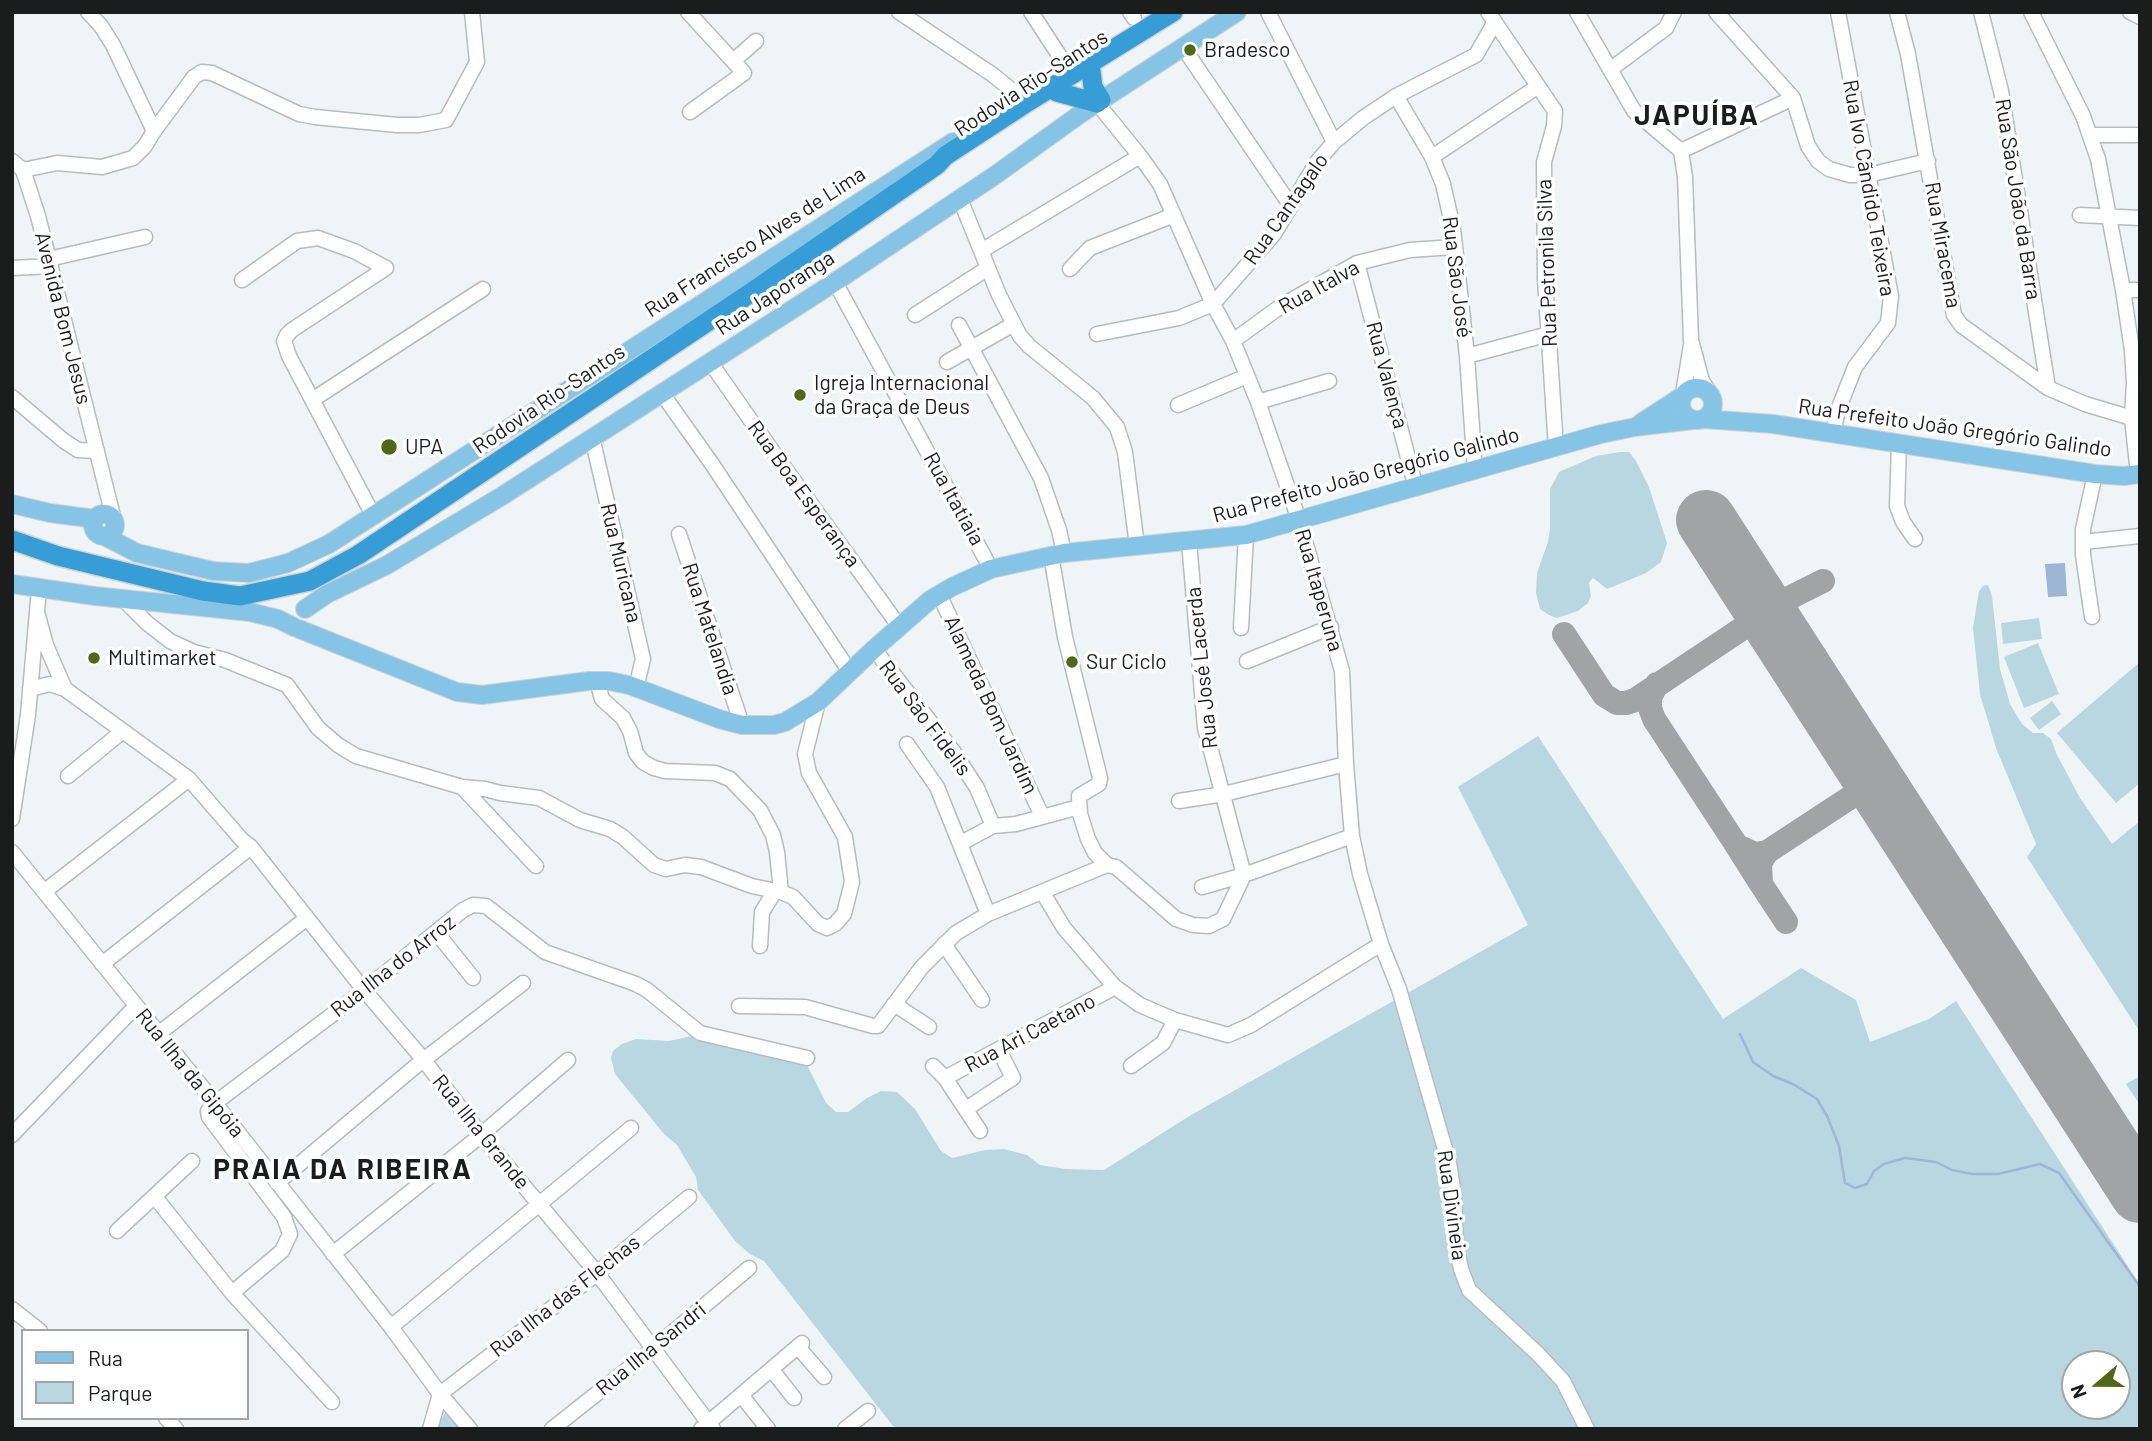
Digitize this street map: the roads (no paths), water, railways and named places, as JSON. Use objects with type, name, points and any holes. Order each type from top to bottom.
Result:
[{"type":"highway","name":"Rodovia Rio-Santos","points":[[937,165],[950,162],[1055,89],[1136,22],[1174,14]]},
{"type":"highway","name":"Rodovia Rio-Santos","points":[[1076,71],[1174,14]]},
{"type":"highway","points":[[1055,89],[1090,103],[1093,87],[1076,71]]},
{"type":"highway","name":"Rodovia Rio-Santos","points":[[12,546],[39,550],[203,591],[228,594],[250,594],[310,581],[358,555],[937,165],[945,156],[1021,101],[1055,89]]},
{"type":"highway","name":"Rodovia Rio-Santos","points":[[12,540],[39,550]]},
{"type":"main road","name":"Rua Japoranga","points":[[305,622],[327,594],[387,565],[502,496],[960,199],[1090,103],[1237,12]]},
{"type":"main road","name":"Rua Francisco Alves de Lima","points":[[104,525],[137,552],[214,571],[249,573],[288,563],[329,544],[1021,101]]},
{"type":"main road","points":[[1699,388],[1711,397],[1712,412],[1699,420],[1682,411],[1682,396],[1689,390],[1699,388]]},
{"type":"main road","name":"Rua Prefeito João Gregório Galindo","points":[[1635,427],[1682,396]]},
{"type":"main road","name":"Rua Prefeito João Gregório Galindo","points":[[1711,397],[1725,410],[1763,423]]},
{"type":"main road","name":"Rua Prefeito João Gregório Galindo","points":[[305,622],[457,692],[482,695],[609,681],[636,688],[719,719],[742,725],[761,726],[785,722],[818,702],[874,649],[939,594],[991,569],[1057,554],[1246,535],[1635,427],[1699,420],[1763,423],[2095,474],[2139,474]]},
{"type":"main road","points":[[12,504],[104,525]]},
{"type":"main road","points":[[12,584],[250,612],[305,622]]},
{"type":"street","points":[[88,12],[113,45],[154,131]]},
{"type":"street","points":[[18,166],[57,163],[102,167],[133,158],[145,146],[194,77],[202,72],[212,74],[299,114],[397,125],[419,125],[446,120],[477,62],[472,12]]},
{"type":"street","points":[[688,12],[744,73],[690,112]]},
{"type":"street","points":[[899,12],[993,75],[1021,101]]},
{"type":"street","points":[[1025,12],[1076,71]]},
{"type":"street","points":[[1031,12],[1042,29]]},
{"type":"street","points":[[1268,12],[1334,142]]},
{"type":"street","points":[[1577,12],[1634,111],[1681,151],[1685,177],[1691,340],[1682,396]]},
{"type":"street","points":[[1611,68],[1666,28],[1674,12]]},
{"type":"street","points":[[1716,12],[1793,98],[1808,146],[1818,161],[1829,169],[1868,175],[1928,161]]},
{"type":"street","name":"Rua Ivo Cãndido Teixeira","points":[[1833,433],[1838,410],[1855,367],[1888,323],[1891,296],[1838,12]]},
{"type":"street","name":"Rua Miracema","points":[[1897,12],[1908,54],[1954,315],[1961,325],[2048,388],[2085,404],[2132,418]]},
{"type":"street","name":"Rua São João da Barra","points":[[1981,12],[2001,91],[2048,388]]},
{"type":"street","points":[[2031,12],[2083,116],[2098,159],[2136,351],[2132,418],[2139,474]]},
{"type":"street","points":[[2130,12],[2140,17]]},
{"type":"street","name":"Rua Cantagalo","points":[[1213,304],[1274,233],[1317,162],[1334,142],[1396,96],[1476,55],[1491,17]]},
{"type":"street","name":"Rua Petronila Silva","points":[[1491,17],[1555,111],[1554,126],[1544,162],[1545,279],[1556,447]]},
{"type":"street","points":[[733,61],[756,41]]},
{"type":"street","points":[[1183,47],[1291,205]]},
{"type":"street","points":[[1432,156],[1537,87]]},
{"type":"street","name":"Rua São José","points":[[1396,96],[1432,156],[1443,184],[1452,228],[1467,356],[1475,471]]},
{"type":"street","points":[[1681,151],[1793,98]]},
{"type":"street","name":"Rua Itaperuna","points":[[1090,103],[1140,156],[1160,184],[1213,304],[1233,341],[1258,402],[1299,520],[1342,671],[1352,836],[1360,874],[1381,944]]},
{"type":"street","points":[[2090,135],[2140,135]]},
{"type":"street","points":[[981,251],[1140,156]]},
{"type":"street","name":"Avenida Bom Jesus","points":[[18,166],[50,262],[105,480],[104,525]]},
{"type":"street","points":[[960,199],[1012,324],[1029,346],[1093,398],[1117,427],[1125,452],[1137,546]]},
{"type":"street","points":[[1070,269],[1090,248],[1174,215]]},
{"type":"street","points":[[2080,215],[2140,218]]},
{"type":"street","points":[[12,268],[50,262],[145,237]]},
{"type":"street","points":[[242,280],[297,241],[318,238],[354,251],[386,268],[287,335],[285,347],[373,515]]},
{"type":"street","name":"Rua Italva","points":[[1233,341],[1281,306],[1357,263],[1410,250],[1454,247]]},
{"type":"street","name":"Rua Valença","points":[[1357,263],[1416,488]]},
{"type":"street","points":[[915,315],[988,268]]},
{"type":"street","name":"Rua Itatiaia","points":[[835,282],[991,569]]},
{"type":"street","points":[[312,400],[482,289]]},
{"type":"street","points":[[2123,290],[2140,290]]},
{"type":"street","points":[[1097,334],[1179,318],[1213,304]]},
{"type":"street","points":[[947,362],[1012,324]]},
{"type":"street","points":[[959,325],[1041,478],[1059,530],[1057,554],[1065,637],[1100,778],[1099,784],[1079,796],[1079,807],[1095,853],[1176,919],[1193,925],[1209,926],[1223,919],[1244,875]]},
{"type":"street","points":[[1467,356],[1549,334]]},
{"type":"street","points":[[1691,340],[1702,381],[1711,397]]},
{"type":"street","name":"Rua Boa Esperança","points":[[710,362],[900,626]]},
{"type":"street","points":[[1178,405],[1247,376]]},
{"type":"street","points":[[1258,402],[1329,380]]},
{"type":"street","points":[[661,392],[720,476],[849,672]]},
{"type":"street","points":[[12,397],[78,450],[97,451]]},
{"type":"street","name":"Rua Muricana","points":[[592,437],[643,659],[636,688]]},
{"type":"street","points":[[1899,445],[1897,506],[1903,522],[1915,539]]},
{"type":"street","points":[[2092,617],[2083,528],[2095,474]]},
{"type":"street","name":"Rua Matelandia","points":[[679,534],[742,725]]},
{"type":"street","points":[[1241,628],[1246,535]]},
{"type":"street","points":[[2083,542],[2140,536]]},
{"type":"street","name":"Rua José Lacerda","points":[[1189,542],[1205,728],[1244,875]]},
{"type":"street","points":[[12,819],[30,689],[39,589]]},
{"type":"street","name":"Alameda Bom Jardim","points":[[939,594],[1042,816]]},
{"type":"street","points":[[123,599],[170,641],[287,685],[318,728],[356,756],[462,787],[539,798],[580,820],[623,836],[654,866],[666,869],[685,865],[701,867],[752,886],[793,897],[818,924],[827,928],[844,914],[852,882],[845,837],[809,773],[805,754],[818,702]]},
{"type":"street","points":[[37,612],[46,645],[65,689]]},
{"type":"street","points":[[1247,661],[1331,627]]},
{"type":"street","name":"Rua São Fidelis","points":[[874,649],[953,751],[977,788],[993,826]]},
{"type":"street","points":[[597,681],[602,699],[623,718],[636,752],[643,762],[665,771],[715,773],[730,779],[760,810],[773,835],[778,892],[762,912],[760,946]]},
{"type":"street","points":[[30,689],[50,684],[65,689]]},
{"type":"street","name":"Rua Ilha Grande","points":[[65,689],[189,779],[246,846],[478,1137],[594,1276],[707,1427]]},
{"type":"street","points":[[68,776],[123,731]]},
{"type":"street","points":[[907,744],[937,787],[988,914]]},
{"type":"street","points":[[1178,801],[1224,794],[1346,764]]},
{"type":"street","points":[[45,891],[189,779]]},
{"type":"street","points":[[462,787],[536,866]]},
{"type":"street","points":[[961,843],[993,826],[1016,824],[1079,807]]},
{"type":"street","points":[[1202,887],[1244,875],[1352,836]]},
{"type":"street","points":[[102,964],[246,846]]},
{"type":"street","name":"Rua Ilha da Gipóia","points":[[12,852],[215,1103],[470,1429]]},
{"type":"street","points":[[739,1006],[805,1007],[878,1026],[922,967],[969,923],[1107,865]]},
{"type":"street","points":[[1043,893],[1064,928],[1115,987],[1140,1005],[1175,1020],[1228,1035],[1242,1030],[1381,944]]},
{"type":"street","name":"Rua Ilha do Arroz","points":[[215,1103],[361,993],[463,910],[473,905],[486,906],[545,952],[647,990],[700,1033],[807,1058]]},
{"type":"street","points":[[159,1034],[304,920]]},
{"type":"street","points":[[436,932],[473,978]]},
{"type":"street","points":[[944,944],[982,1000]]},
{"type":"street","name":"Rua Divineia","points":[[1381,944],[1399,989],[1449,1163],[1454,1195],[1456,1245],[1469,1290],[1538,1353],[1563,1381],[1587,1429]]},
{"type":"street","points":[[277,1183],[420,1062],[523,983]]},
{"type":"street","name":"Rua Ari Caetano","points":[[945,1078],[1115,987]]},
{"type":"street","points":[[894,1004],[929,1027]]},
{"type":"street","points":[[12,1135],[136,1006]]},
{"type":"street","points":[[1131,1066],[1163,1043],[1175,1020]]},
{"type":"street","points":[[966,1110],[1013,1078],[999,1049]]},
{"type":"street","points":[[333,1254],[568,1060]]},
{"type":"street","points":[[933,1066],[945,1078],[980,1131]]},
{"type":"street","points":[[215,1103],[208,1111],[209,1117],[284,1217],[290,1234],[282,1251],[232,1293]]},
{"type":"street","points":[[391,1327],[631,1128]]},
{"type":"street","points":[[117,1231],[192,1161]]},
{"type":"street","name":"Rua Ilha das Flechas","points":[[440,1394],[594,1276],[689,1196]]},
{"type":"street","points":[[155,1198],[232,1293],[332,1402]]},
{"type":"street","name":"Rua Ilha Sandri","points":[[552,1429],[750,1268]]},
{"type":"street","points":[[12,1309],[37,1329]]},
{"type":"street","points":[[707,1427],[800,1345],[824,1377]]},
{"type":"street","points":[[772,1370],[794,1398]]},
{"type":"street","points":[[430,1429],[440,1394]]},
{"type":"street","points":[[741,1395],[768,1429]]},
{"type":"street","points":[[845,1429],[868,1410]]},
{"type":"waterway","points":[[1740,1034],[1753,1062],[1773,1076],[1793,1084],[1817,1099],[1839,1146],[1845,1183],[1855,1188],[1867,1184],[1874,1171],[1884,1164],[1905,1158],[1936,1162],[1952,1170],[1972,1174],[1998,1174],[2040,1164],[2059,1173],[2140,1287]]},
{"type":"place","name":"Bradesco","points":[[1190,50]]},
{"type":"place","name":"Igreja Internacional da Graça de Deus","points":[[800,395]]},
{"type":"place","name":"UPA","points":[[389,447]]},
{"type":"place","name":"Multimarket","points":[[94,658]]},
{"type":"place","name":"Sur Ciclo","points":[[1072,662]]},
{"type":"district","name":"JAPUÍBA","points":[[1697,116]]},
{"type":"district","name":"PRAIA DA RIBEIRA","points":[[343,1170]]}]
